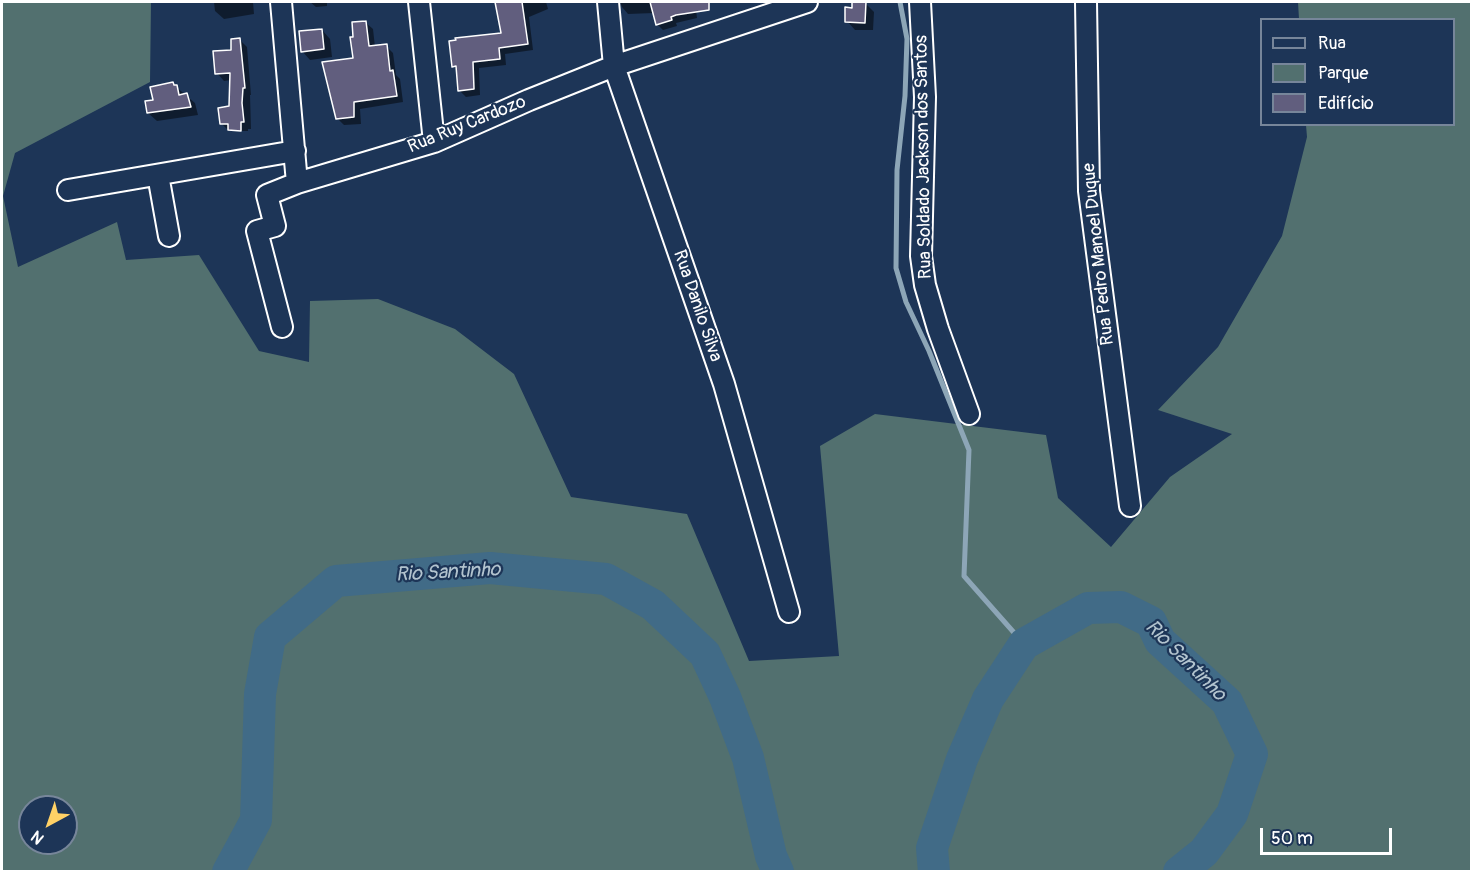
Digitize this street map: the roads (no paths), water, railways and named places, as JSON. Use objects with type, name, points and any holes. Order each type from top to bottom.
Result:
[{"type":"street","points":[[281,2],[297,183]]},
{"type":"street","points":[[419,2],[434,142]]},
{"type":"street","name":"Rua Danilo Silva","points":[[608,2],[614,66],[724,384],[789,612]]},
{"type":"street","name":"Rua Ruy Cardozo","points":[[282,327],[257,231],[275,226],[267,195],[297,183],[434,142],[529,100],[768,8],[807,2]]},
{"type":"street","name":"Rua Soldado Jackson dos Santos","points":[[920,2],[925,97],[921,256],[928,296],[969,414]]},
{"type":"street","name":"Rua Pedro Manoel Duque","points":[[1086,2],[1089,192],[1130,506]]},
{"type":"street","points":[[68,190],[295,151]]},
{"type":"street","points":[[158,175],[169,236]]},
{"type":"waterway","points":[[900,2],[907,39],[905,96],[897,170],[896,268],[906,302],[929,351],[969,450],[964,576],[1024,644]]},
{"type":"waterway","name":"Rio Santinho","points":[[228,872],[256,820],[260,694],[270,637],[336,581],[490,568],[606,579],[653,605],[705,654],[725,697],[748,758],[771,856],[778,872]]},
{"type":"waterway","name":"Rio Santinho","points":[[934,872],[932,848],[962,759],[988,699],[1024,644],[1088,608],[1121,607],[1151,622],[1160,641],[1227,702],[1252,754],[1232,814],[1204,852],[1179,872]]}]
